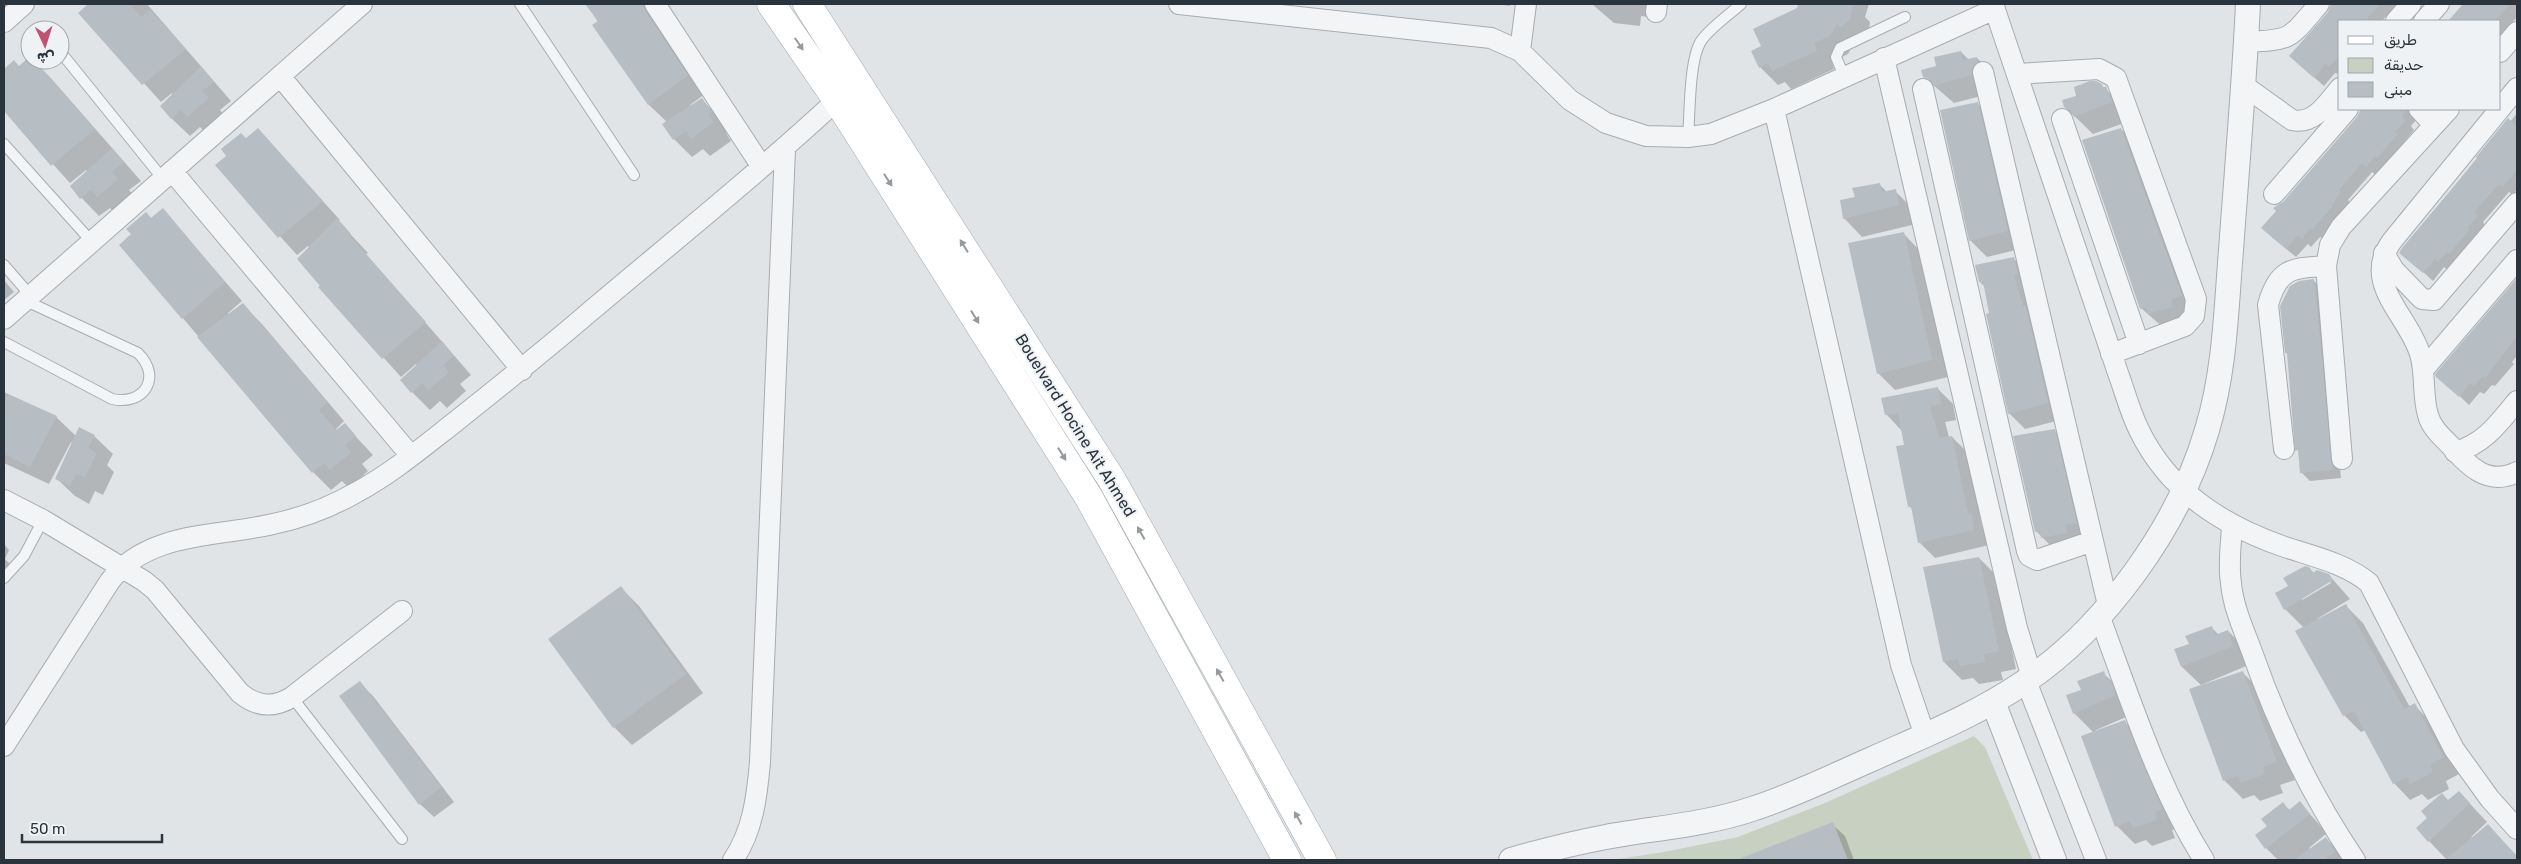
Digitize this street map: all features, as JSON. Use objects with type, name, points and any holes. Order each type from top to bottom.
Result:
[{"type":"main road","points":[[771,4],[837,100],[1088,496],[1288,860]]},
{"type":"main road","name":"Bouelvard Hocine Ait Ahmed","points":[[807,4],[1112,480],[1322,860]]},
{"type":"street","points":[[4,22],[24,4]]},
{"type":"street","points":[[4,319],[362,4]]},
{"type":"street","points":[[655,4],[762,167]]},
{"type":"street","points":[[1179,4],[1478,36],[1501,41],[1520,51],[1570,100],[1606,123],[1646,136],[1688,137],[1711,134],[1774,109],[1994,7],[2111,354],[2139,430],[2167,473],[2184,492],[2206,510],[2253,536],[2349,569],[2369,583],[2376,592],[2424,694],[2454,748],[2481,787],[2517,829]]},
{"type":"street","points":[[1520,51],[1526,4]]},
{"type":"street","points":[[1511,860],[1606,837],[1681,826],[1745,812],[1775,801],[1925,736],[1993,702],[2029,679],[2056,658],[2104,610],[2146,555],[2184,492],[2208,430],[2221,368],[2248,4]]},
{"type":"street","points":[[2246,42],[2286,39],[2296,31],[2319,4]]},
{"type":"street","points":[[2397,20],[2411,4]]},
{"type":"street","points":[[2425,20],[2439,4]]},
{"type":"street","points":[[2501,51],[2517,32]]},
{"type":"street","points":[[1884,58],[2029,679],[2096,860]]},
{"type":"street","points":[[2017,74],[2099,69],[2111,74],[2119,83],[2197,304],[2194,316],[2186,326],[2111,354]]},
{"type":"street","points":[[1983,72],[2093,541],[2104,610],[2154,762],[2204,860]]},
{"type":"street","points":[[280,76],[522,370]]},
{"type":"street","points":[[2243,85],[2292,120],[2298,122],[2316,116],[2338,90]]},
{"type":"street","points":[[2501,108],[2517,88]]},
{"type":"street","points":[[1923,89],[2027,551],[2029,556],[2037,560],[2093,541]]},
{"type":"street","points":[[4,746],[110,581],[122,566],[150,548],[188,538],[271,525],[318,510],[357,492],[411,456],[522,370],[785,148],[837,100]]},
{"type":"street","points":[[1774,109],[1901,665],[1925,736]]},
{"type":"street","points":[[2274,194],[2347,110]]},
{"type":"street","points":[[2420,110],[2434,125]]},
{"type":"street","points":[[2342,459],[2326,266],[2330,245],[2341,227],[2448,110]]},
{"type":"street","points":[[2499,110],[2384,253],[2380,268],[2383,287],[2414,340],[2423,370],[2428,417],[2438,433],[2468,467],[2486,475],[2504,476],[2517,472]]},
{"type":"street","points":[[2062,119],[2139,344]]},
{"type":"street","points":[[733,860],[749,827],[758,795],[785,148]]},
{"type":"street","points":[[168,175],[411,456]]},
{"type":"street","points":[[2384,253],[2394,270],[2422,299],[2434,300],[2517,203]]},
{"type":"street","points":[[2423,370],[2517,260]]},
{"type":"street","points":[[2284,449],[2268,305],[2275,286],[2286,272],[2296,268],[2326,266]]},
{"type":"street","points":[[2455,452],[2468,448],[2484,439],[2517,401]]},
{"type":"street","points":[[4,500],[43,520],[122,566],[155,590],[240,693],[248,699],[266,705],[275,705],[292,697],[402,612]]},
{"type":"street","points":[[2232,526],[2230,570],[2233,598],[2265,691],[2297,763],[2336,832],[2355,860]]},
{"type":"street","points":[[1993,702],[2054,860]]},
{"type":"lane","points":[[520,4],[634,175]]},
{"type":"lane","points":[[1688,137],[1691,90],[1698,48],[1704,37],[1741,4]]},
{"type":"lane","points":[[1844,76],[1836,57],[1840,48],[1905,17]]},
{"type":"lane","points":[[70,62],[168,175]]},
{"type":"lane","points":[[4,144],[92,242]]},
{"type":"lane","points":[[4,265],[27,298],[138,354],[147,364],[150,378],[145,390],[133,398],[112,399],[4,342]]},
{"type":"lane","points":[[4,578],[24,556],[43,520]]},
{"type":"lane","points":[[292,697],[402,839]]},
{"type":"green space","points":[[1974,736],[1985,747],[2033,860],[1611,860],[1664,852],[1738,837],[1825,803]]},
{"type":"building","points":[[88,4],[130,4],[141,17],[150,10],[186,49],[142,85],[78,13]]},
{"type":"building","points":[[585,4],[643,4],[645,11],[688,75],[648,105],[592,25],[598,21]]},
{"type":"building","points":[[1798,4],[1853,4],[1850,19],[1841,28],[1837,24],[1830,36],[1814,43],[1817,51],[1772,71],[1768,63],[1759,68],[1751,51],[1761,46],[1753,29],[1797,8]]},
{"type":"building","points":[[2331,4],[2380,4],[2366,20],[2338,20],[2338,57],[2329,67],[2325,64],[2314,78],[2289,56],[2328,12]]},
{"type":"building","points":[[2463,4],[2510,4],[2496,20],[2449,20]]},
{"type":"building","points":[[1961,51],[1963,60],[1977,57],[1978,62],[1972,68],[1972,75],[1934,86],[1931,81],[1923,77],[1921,70],[1936,66],[1934,57]]},
{"type":"building","points":[[14,60],[20,70],[43,70],[95,129],[51,166],[4,111],[4,69]]},
{"type":"building","points":[[201,66],[214,82],[202,91],[209,98],[187,117],[181,110],[171,119],[160,106]]},
{"type":"building","points":[[2090,81],[2102,84],[2103,88],[2106,86],[2112,102],[2074,117],[2070,110],[2064,107],[2062,100],[2076,96],[2074,87]]},
{"type":"building","points":[[702,98],[712,112],[708,115],[714,122],[691,139],[686,131],[673,140],[662,124]]},
{"type":"building","points":[[1978,102],[2008,231],[1969,241],[1940,110]]},
{"type":"building","points":[[2360,110],[2406,110],[2402,117],[2406,120],[2395,132],[2398,134],[2377,158],[2375,156],[2366,167],[2362,163],[2339,190],[2341,192],[2331,205],[2333,206],[2312,230],[2310,228],[2302,239],[2298,235],[2286,249],[2261,228],[2276,211],[2273,208],[2283,202],[2357,117]]},
{"type":"building","points":[[2508,118],[2517,127],[2517,170],[2503,187],[2499,184],[2474,212],[2478,216],[2449,254],[2447,252],[2438,262],[2435,259],[2423,273],[2399,253],[2477,159],[2476,157]]},
{"type":"building","points":[[258,128],[323,201],[278,238],[215,165],[226,156],[221,149],[241,133],[246,138]]},
{"type":"building","points":[[2121,128],[2182,296],[2171,299],[2173,307],[2148,314],[2146,307],[2140,309],[2082,140]]},
{"type":"building","points":[[112,148],[124,162],[112,172],[118,179],[97,197],[91,190],[80,199],[70,186]]},
{"type":"building","points":[[1880,183],[1882,192],[1896,189],[1899,205],[1843,219],[1840,200],[1855,197],[1852,188]]},
{"type":"building","points":[[163,208],[225,282],[182,319],[119,245],[131,234],[126,229],[146,212],[151,218]]},
{"type":"building","points":[[337,218],[351,234],[349,235],[426,322],[382,359],[318,287],[320,286],[297,259]]},
{"type":"building","points":[[1904,232],[1932,360],[1877,374],[1848,243]]},
{"type":"building","points":[[2014,257],[2018,275],[2014,275],[2023,306],[2026,306],[2048,403],[2008,414],[1986,314],[1989,313],[1983,282],[1979,282],[1975,265]]},
{"type":"building","points":[[2517,278],[2517,336],[2485,378],[2483,376],[2474,386],[2470,383],[2459,397],[2435,374]]},
{"type":"building","points":[[2314,279],[2333,470],[2300,473],[2298,450],[2295,451],[2287,353],[2285,353],[2280,306],[2290,286],[2299,281]]},
{"type":"building","points":[[243,303],[327,402],[319,410],[336,430],[345,423],[356,436],[345,445],[351,452],[330,470],[324,463],[312,473],[197,337]]},
{"type":"building","points":[[442,341],[454,356],[443,365],[449,373],[428,390],[422,383],[411,393],[400,380]]},
{"type":"building","points":[[1938,387],[1941,404],[1930,406],[1939,438],[1952,436],[1968,514],[1971,513],[1974,530],[1918,543],[1911,506],[1908,507],[1896,446],[1904,445],[1898,413],[1885,415],[1881,398]]},
{"type":"building","points":[[8,394],[57,416],[30,467],[4,454],[4,402]]},
{"type":"building","points":[[79,427],[95,435],[88,448],[97,453],[85,477],[76,474],[70,486],[55,479]]},
{"type":"building","points":[[2055,429],[2077,523],[2065,525],[2067,533],[2041,538],[2040,531],[2035,532],[2013,436]]},
{"type":"building","points":[[1979,557],[1999,651],[1984,654],[1985,662],[1960,666],[1958,659],[1943,662],[1923,567]]},
{"type":"building","points":[[2305,566],[2309,567],[2313,573],[2317,570],[2329,574],[2333,580],[2284,610],[2275,593],[2288,586],[2283,578]]},
{"type":"building","points":[[621,586],[686,674],[613,728],[548,639]]},
{"type":"building","points":[[2346,604],[2404,709],[2415,703],[2443,757],[2430,765],[2433,772],[2410,784],[2407,777],[2393,784],[2354,711],[2343,716],[2295,631]]},
{"type":"building","points":[[2212,626],[2215,635],[2228,630],[2233,646],[2181,667],[2174,649],[2189,644],[2185,636]]},
{"type":"building","points":[[2104,671],[2107,680],[2110,679],[2116,695],[2073,714],[2066,695],[2081,690],[2077,681]]},
{"type":"building","points":[[2243,671],[2277,761],[2263,767],[2265,774],[2241,783],[2238,776],[2223,781],[2189,689]]},
{"type":"building","points":[[360,681],[441,787],[419,805],[339,696]]},
{"type":"building","points":[[2125,720],[2163,809],[2155,812],[2157,820],[2133,828],[2130,821],[2115,827],[2081,736]]},
{"type":"building","points":[[2459,791],[2470,803],[2428,842],[2416,828],[2427,818],[2421,811],[2442,793],[2448,800]]},
{"type":"building","points":[[2300,801],[2310,814],[2265,849],[2255,835],[2267,826],[2261,819],[2283,802],[2289,810]]},
{"type":"building","points":[[1833,822],[1848,860],[1739,860],[1739,859]]},
{"type":"building","points":[[2488,824],[2517,857],[2517,860],[2445,860]]},
{"type":"building","points":[[2326,837],[2335,852],[2324,860],[2294,860]]}]
